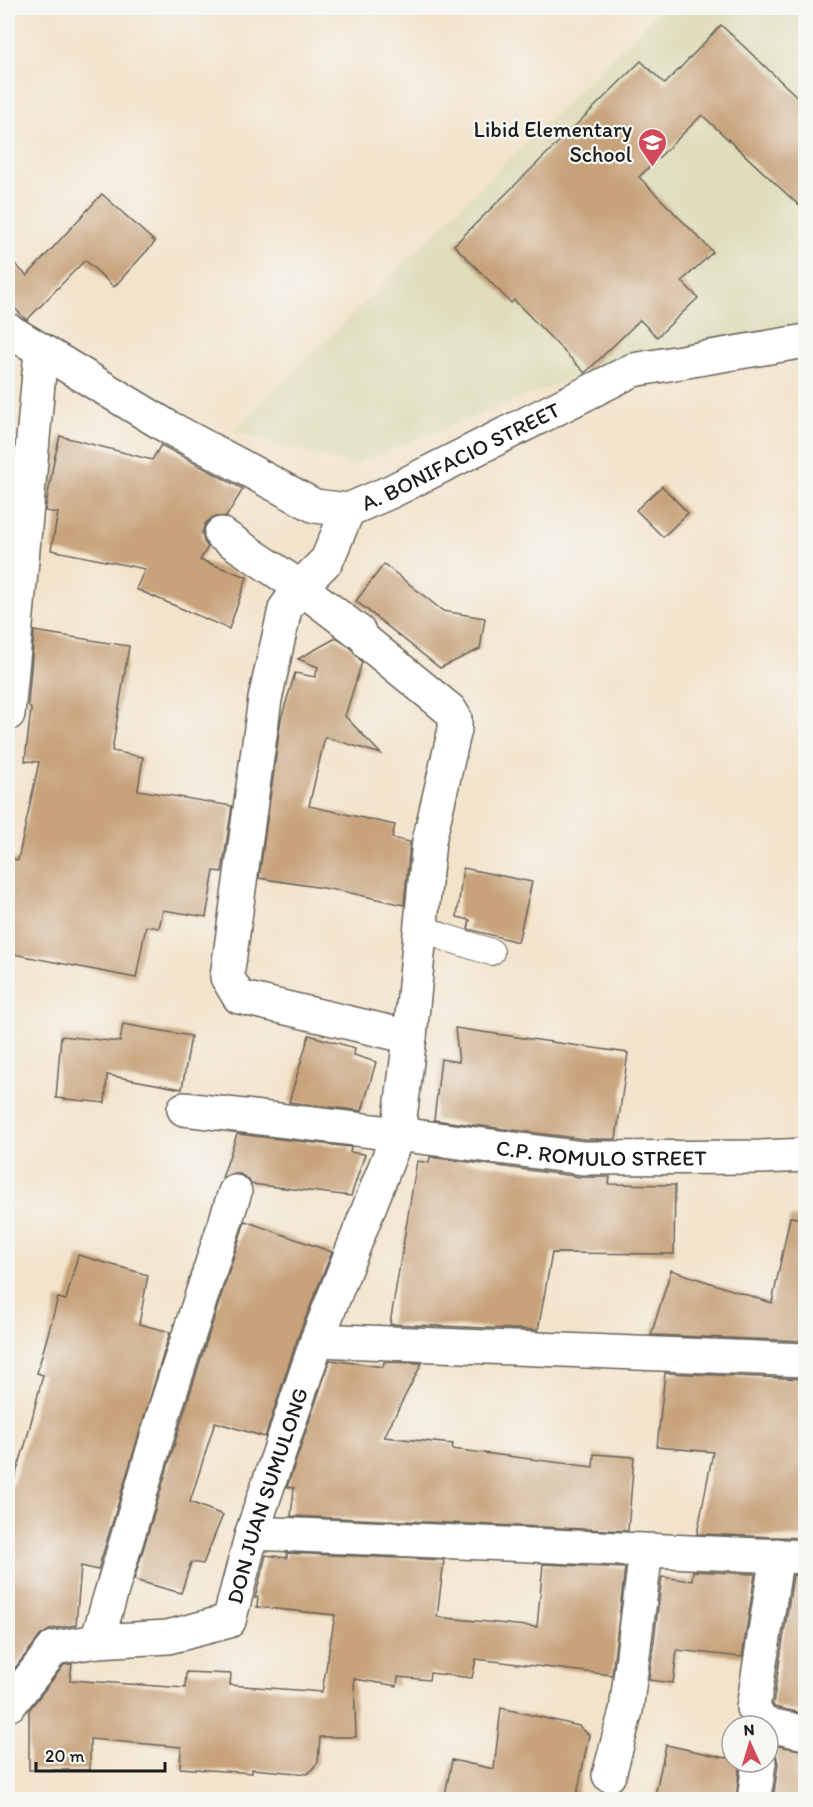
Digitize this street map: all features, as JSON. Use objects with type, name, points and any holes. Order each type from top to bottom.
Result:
[{"type":"street","name":"A. BONIFACIO STREET","points":[[8,330],[168,427],[315,506],[348,510],[390,492],[633,370],[806,341]]},
{"type":"street","points":[[8,714],[10,649],[41,351]]},
{"type":"street","points":[[348,510],[327,560],[300,587],[285,609],[265,699],[227,977],[239,997],[410,1037]]},
{"type":"street","points":[[221,534],[300,587]]},
{"type":"street","name":"DON JUAN SUMULONG","points":[[8,1704],[54,1648],[97,1641],[168,1637],[229,1621],[252,1533],[317,1340],[398,1134],[429,841],[452,744],[455,718],[450,710],[300,587]]},
{"type":"street","name":"C.P. ROMULO STREET","points":[[184,1109],[583,1158],[806,1155]]},
{"type":"street","points":[[97,1641],[167,1403],[235,1192]]},
{"type":"street","points":[[317,1340],[806,1360]]},
{"type":"street","points":[[252,1533],[791,1556],[753,1707],[757,1714]]},
{"type":"street","points":[[609,1775],[626,1711],[646,1551]]},
{"type":"street","points":[[780,1728],[806,1733]]},
{"type":"street","points":[[754,1800],[757,1774]]},
{"type":"lane","points":[[420,926],[441,936],[490,952]]},
{"type":"shaded area","name":"Libid Elementary School","points":[[662,8],[805,8],[805,328],[629,356],[351,465],[234,431]]},
{"type":"building","points":[[721,25],[806,105],[806,212],[702,115],[639,177],[713,252],[682,281],[698,298],[657,337],[640,320],[585,373],[514,300],[511,303],[454,245],[641,61],[665,84]]},
{"type":"building","points":[[102,194],[155,242],[114,287],[85,260],[27,320],[8,302],[8,257],[27,276]]},
{"type":"building","points":[[60,436],[152,460],[161,445],[243,489],[226,517],[213,517],[205,524],[202,533],[208,547],[200,560],[247,577],[229,629],[136,589],[145,569],[51,550],[58,513],[45,511]]},
{"type":"building","points":[[662,486],[688,513],[663,537],[636,510]]},
{"type":"building","points":[[384,564],[443,611],[485,618],[480,649],[440,668],[356,601]]},
{"type":"building","points":[[34,631],[129,646],[112,751],[143,757],[138,790],[232,806],[222,872],[214,871],[206,917],[163,910],[159,928],[146,926],[136,978],[8,953],[8,858],[18,860],[39,762],[25,761],[31,709],[28,705]]},
{"type":"building","points":[[336,638],[351,648],[362,662],[345,716],[381,754],[325,737],[309,806],[395,825],[392,838],[410,842],[404,905],[342,891],[259,878],[281,719],[295,673],[315,677],[318,667],[298,659]]},
{"type":"building","points":[[463,868],[532,882],[518,942],[468,929],[470,920],[457,917]]},
{"type":"building","points":[[123,1024],[191,1036],[182,1089],[107,1075],[105,1103],[56,1098],[61,1036],[120,1042]]},
{"type":"building","points":[[455,1028],[628,1053],[616,1139],[584,1139],[434,1120],[441,1059],[459,1062]]},
{"type":"building","points":[[309,1035],[355,1048],[354,1055],[376,1062],[362,1111],[289,1102]]},
{"type":"building","points":[[237,1134],[351,1147],[350,1152],[365,1154],[351,1196],[251,1184],[240,1174],[231,1174],[222,1178]]},
{"type":"building","points":[[430,1157],[581,1177],[610,1177],[609,1184],[675,1185],[674,1254],[552,1253],[538,1330],[390,1324],[417,1161],[429,1163]]},
{"type":"building","points":[[790,1217],[806,1219],[806,1341],[651,1335],[671,1270],[772,1303]]},
{"type":"building","points":[[245,1221],[332,1252],[299,1334],[265,1437],[215,1422],[190,1502],[223,1515],[203,1564],[191,1562],[181,1593],[134,1580]]},
{"type":"building","points":[[78,1255],[148,1275],[139,1324],[170,1332],[98,1570],[81,1566],[76,1625],[51,1629],[40,1636],[8,1677],[8,1499],[26,1442],[43,1375],[37,1373],[58,1298],[66,1300]]},
{"type":"building","points":[[330,1360],[383,1367],[384,1362],[422,1363],[384,1437],[453,1444],[452,1449],[593,1467],[594,1454],[634,1457],[628,1531],[291,1516],[294,1488],[287,1487]]},
{"type":"building","points":[[665,1373],[806,1379],[806,1538],[697,1534],[713,1452],[657,1447]]},
{"type":"building","points":[[287,1553],[444,1560],[437,1617],[537,1627],[543,1564],[625,1568],[612,1675],[476,1659],[472,1678],[430,1673],[429,1680],[398,1677],[397,1686],[354,1679],[356,1737],[320,1737],[318,1762],[308,1774],[252,1769],[252,1773],[180,1768],[181,1747],[90,1739],[90,1770],[29,1770],[29,1710],[64,1665],[72,1664],[70,1680],[185,1688],[186,1672],[231,1674],[230,1685],[322,1692],[335,1615],[257,1607],[258,1597],[255,1598],[266,1555],[287,1558]]},
{"type":"building","points":[[693,1571],[755,1574],[742,1657],[677,1650],[673,1683],[649,1680],[662,1577],[692,1581]]},
{"type":"building","points":[[793,1575],[806,1576],[806,1714],[774,1707],[773,1704]]},
{"type":"building","points":[[501,1708],[579,1726],[589,1735],[576,1800],[444,1800],[452,1760],[494,1769]]},
{"type":"building","points":[[666,1745],[720,1757],[720,1774],[739,1774],[736,1800],[654,1800]]},
{"type":"building","points":[[780,1746],[806,1751],[806,1800],[773,1800],[777,1774],[780,1774]]},
{"type":"place","name":"Libid Elementary School","points":[[653,168]]}]
